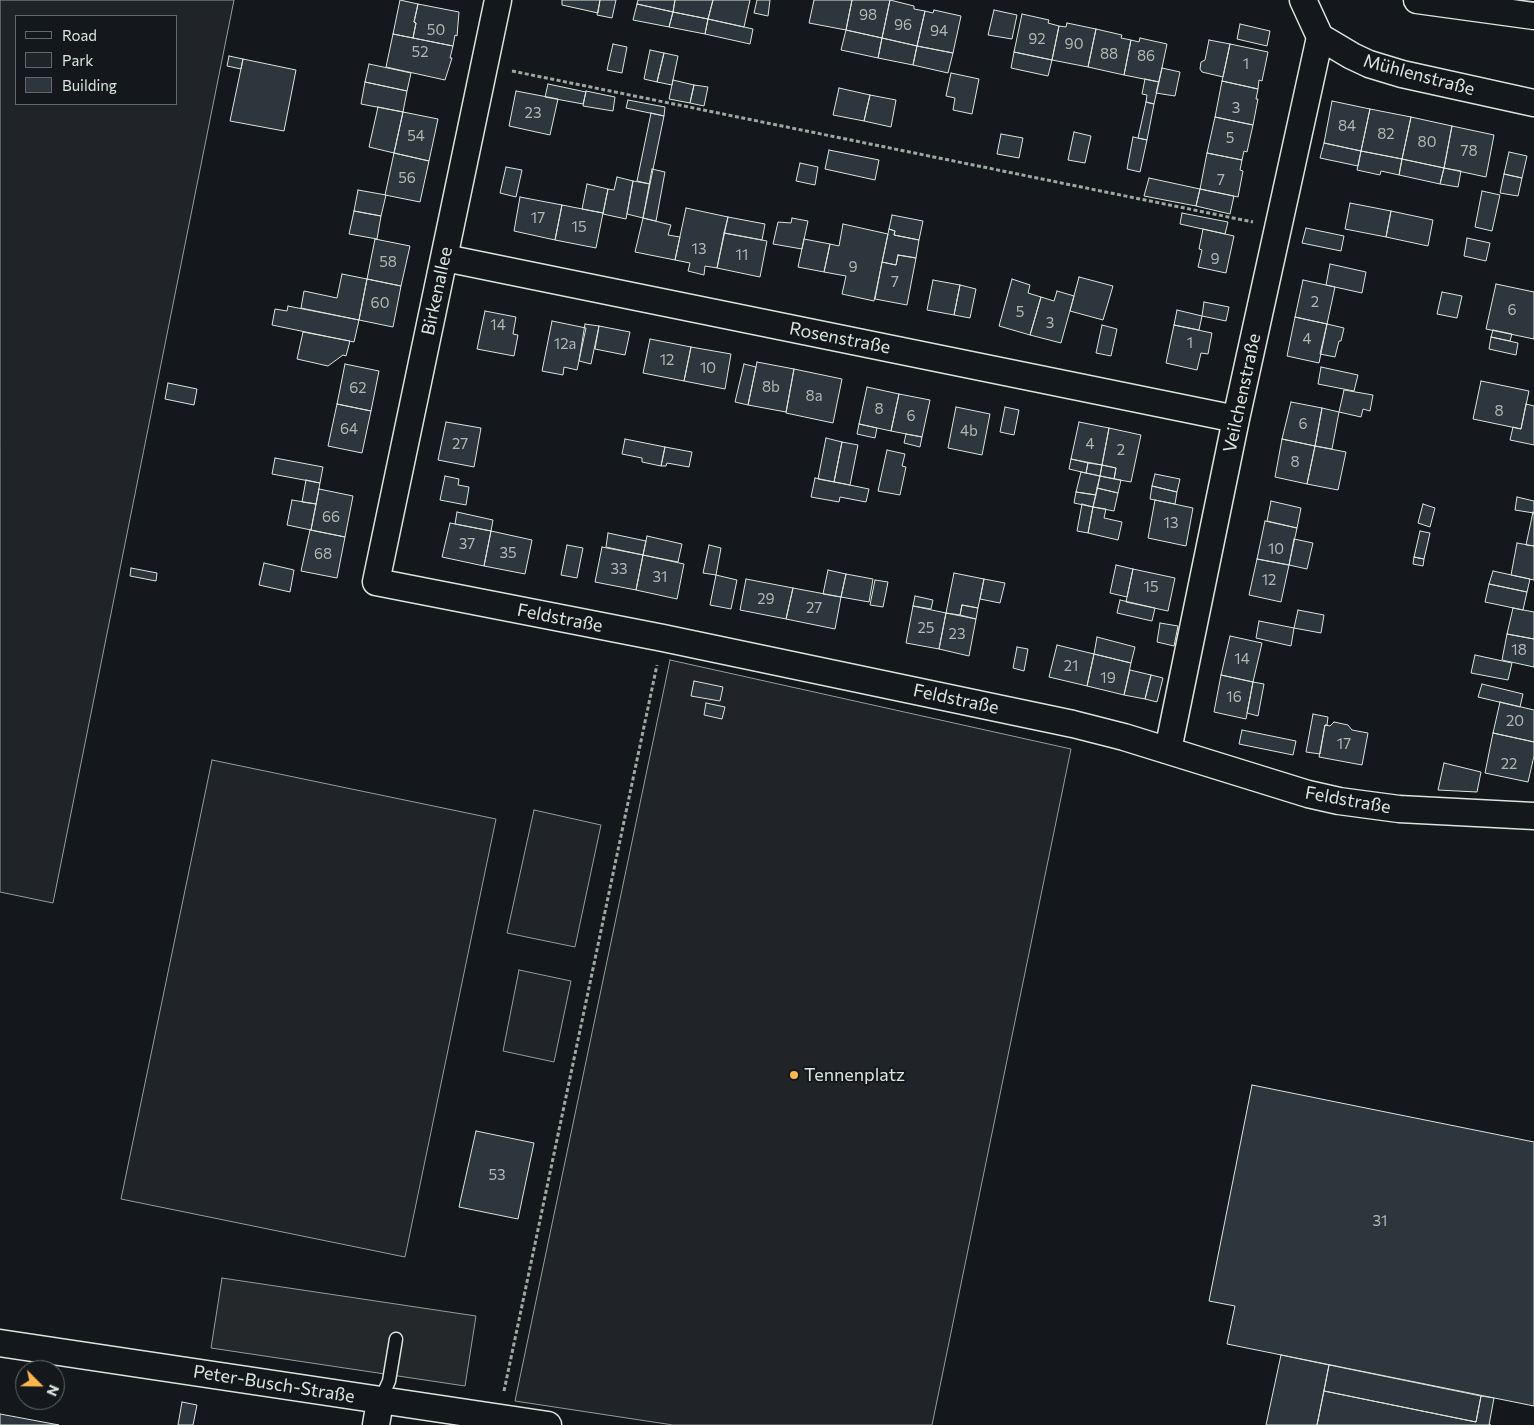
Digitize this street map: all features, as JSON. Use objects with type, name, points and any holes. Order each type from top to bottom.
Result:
[{"type":"street","name":"Birkenallee","points":[[376,582],[498,0]]},
{"type":"street","points":[[1303,0],[1320,37]]},
{"type":"street","points":[[1417,0],[1534,16]]},
{"type":"street","name":"Mühlenstraße","points":[[1320,37],[1352,56],[1384,69],[1534,103]]},
{"type":"street","name":"Veilchenstraße","points":[[1168,750],[1236,419],[1320,37]]},
{"type":"street","name":"Rosenstraße","points":[[444,258],[1236,419]]},
{"type":"street","name":"Feldstraße","points":[[376,582],[663,638],[1073,724],[1168,750],[1301,792],[1339,801],[1399,809],[1534,816]]},
{"type":"street","name":"Peter-Busch-Straße","points":[[0,1343],[378,1413],[498,1417],[548,1425]]},
{"type":"lane","points":[[378,1413],[389,1381],[396,1339]]},
{"type":"path","points":[[485,66],[1278,228]]},
{"type":"path","points":[[498,1417],[663,638]]},
{"type":"green space","points":[[0,0],[234,0],[53,903],[0,892]]},
{"type":"green space","name":"Tennenplatz","points":[[670,660],[1071,749],[932,1425],[673,1425],[515,1401]]},
{"type":"green space","points":[[212,760],[496,819],[405,1257],[121,1199]]},
{"type":"green space","points":[[534,810],[601,825],[575,947],[507,933]]},
{"type":"green space","points":[[519,970],[571,981],[554,1062],[503,1051]]},
{"type":"shaded area","points":[[222,1278],[476,1316],[465,1386],[211,1348]]},
{"type":"building","points":[[400,0],[418,4],[413,38],[393,34]]},
{"type":"building","points":[[562,0],[600,0],[598,13],[562,5]]},
{"type":"building","points":[[600,0],[616,0],[612,18],[597,15]]},
{"type":"building","points":[[638,0],[675,0],[673,12],[637,4]]},
{"type":"building","points":[[675,0],[713,0],[708,19],[673,12]]},
{"type":"building","points":[[713,0],[750,0],[744,27],[708,19]]},
{"type":"building","points":[[757,0],[770,0],[768,16],[754,13]]},
{"type":"building","points":[[814,0],[852,0],[846,30],[809,23]]},
{"type":"building","points":[[852,0],[890,0],[882,38],[846,30]]},
{"type":"building","points":[[890,0],[925,11],[917,46],[882,38]]},
{"type":"building","points":[[418,4],[459,12],[457,36],[455,35],[453,46],[413,38]]},
{"type":"building","points":[[637,4],[673,12],[669,27],[633,20]]},
{"type":"building","points":[[934,10],[961,16],[953,53],[917,46],[925,11],[933,13]]},
{"type":"building","points":[[994,10],[1017,15],[1012,39],[988,35]]},
{"type":"building","points":[[673,12],[708,19],[705,34],[669,27]]},
{"type":"building","points":[[1022,14],[1049,20],[1048,23],[1059,26],[1052,60],[1014,52]]},
{"type":"building","points":[[708,19],[753,29],[750,44],[705,34]]},
{"type":"building","points":[[1067,23],[1096,29],[1088,67],[1052,60],[1059,26],[1066,27]]},
{"type":"building","points":[[1240,24],[1270,31],[1267,46],[1237,39]]},
{"type":"building","points":[[1096,29],[1122,35],[1121,38],[1131,40],[1124,75],[1088,67]]},
{"type":"building","points":[[846,30],[882,38],[878,58],[841,50]]},
{"type":"building","points":[[393,34],[453,46],[450,58],[452,58],[445,80],[386,67]]},
{"type":"building","points":[[882,38],[917,46],[913,65],[878,58]]},
{"type":"building","points":[[1140,38],[1167,44],[1159,82],[1124,75],[1131,40],[1139,42]]},
{"type":"building","points":[[1209,40],[1230,44],[1223,77],[1202,72],[1200,69],[1201,62],[1205,60]]},
{"type":"building","points":[[613,44],[627,47],[622,73],[607,70]]},
{"type":"building","points":[[1230,44],[1268,52],[1262,81],[1259,80],[1258,89],[1222,81]]},
{"type":"building","points":[[917,46],[953,53],[948,73],[913,65]]},
{"type":"building","points":[[650,50],[664,53],[657,82],[644,79]]},
{"type":"building","points":[[1014,52],[1052,60],[1048,76],[1011,68]]},
{"type":"building","points":[[664,53],[678,56],[672,85],[657,82]]},
{"type":"building","points":[[229,56],[243,59],[241,69],[227,66]]},
{"type":"building","points":[[243,59],[296,70],[284,131],[230,121]]},
{"type":"building","points":[[369,64],[411,73],[407,91],[365,82]]},
{"type":"building","points":[[1162,68],[1180,72],[1175,96],[1156,93]]},
{"type":"building","points":[[951,73],[979,79],[972,114],[953,110],[955,98],[946,96]]},
{"type":"building","points":[[1145,79],[1159,82],[1154,104],[1146,102],[1147,95],[1142,94]]},
{"type":"building","points":[[673,80],[694,85],[690,103],[669,99]]},
{"type":"building","points":[[1222,81],[1258,89],[1253,125],[1215,117]]},
{"type":"building","points":[[365,82],[407,91],[403,112],[361,104]]},
{"type":"building","points":[[548,84],[586,92],[583,104],[545,97]]},
{"type":"building","points":[[694,85],[708,87],[704,106],[690,103]]},
{"type":"building","points":[[839,88],[870,95],[864,121],[833,115]]},
{"type":"building","points":[[516,91],[558,99],[550,135],[509,126]]},
{"type":"building","points":[[586,91],[615,97],[613,111],[583,106]]},
{"type":"building","points":[[870,95],[896,100],[891,127],[864,121]]},
{"type":"building","points":[[628,100],[665,107],[664,116],[626,108]]},
{"type":"building","points":[[1332,101],[1370,109],[1361,151],[1324,143]]},
{"type":"building","points":[[1146,102],[1154,104],[1147,140],[1138,138]]},
{"type":"building","points":[[378,107],[403,112],[394,153],[369,147]]},
{"type":"building","points":[[1370,109],[1411,117],[1402,159],[1361,151]]},
{"type":"building","points":[[403,112],[438,119],[429,161],[394,153]]},
{"type":"building","points":[[651,113],[664,116],[650,184],[637,181]]},
{"type":"building","points":[[1215,117],[1253,125],[1247,152],[1244,151],[1242,160],[1207,153]]},
{"type":"building","points":[[1411,117],[1452,126],[1444,168],[1402,159]]},
{"type":"building","points":[[1452,126],[1494,135],[1486,177],[1444,168]]},
{"type":"building","points":[[1074,132],[1091,136],[1085,163],[1068,160]]},
{"type":"building","points":[[1001,134],[1023,138],[1019,158],[997,154]]},
{"type":"building","points":[[1133,137],[1147,140],[1140,172],[1127,169]]},
{"type":"building","points":[[1324,143],[1361,151],[1358,166],[1320,158]]},
{"type":"building","points":[[829,150],[879,160],[875,180],[825,169]]},
{"type":"building","points":[[1361,151],[1402,159],[1399,175],[1381,171],[1380,175],[1357,170]]},
{"type":"building","points":[[1509,152],[1527,156],[1522,178],[1504,174]]},
{"type":"building","points":[[394,153],[429,161],[420,202],[385,195]]},
{"type":"building","points":[[1207,153],[1242,160],[1240,170],[1243,171],[1238,197],[1200,189]]},
{"type":"building","points":[[1402,159],[1444,168],[1440,184],[1399,175]]},
{"type":"building","points":[[800,163],[818,167],[815,185],[796,181]]},
{"type":"building","points":[[506,167],[522,170],[516,197],[500,193]]},
{"type":"building","points":[[1444,168],[1461,171],[1458,187],[1440,184]]},
{"type":"building","points":[[652,169],[665,172],[656,221],[643,218]]},
{"type":"building","points":[[1504,174],[1522,178],[1518,196],[1500,193]]},
{"type":"building","points":[[617,177],[633,181],[626,219],[603,214],[608,189],[614,190]]},
{"type":"building","points":[[1149,178],[1200,189],[1196,206],[1144,196]]},
{"type":"building","points":[[633,181],[650,184],[643,218],[627,214]]},
{"type":"building","points":[[587,184],[608,189],[603,213],[582,209]]},
{"type":"building","points":[[1200,189],[1234,196],[1230,214],[1196,206]]},
{"type":"building","points":[[358,190],[386,195],[381,216],[354,211]]},
{"type":"building","points":[[1482,191],[1500,195],[1492,231],[1475,227]]},
{"type":"building","points":[[520,197],[562,205],[555,240],[514,231]]},
{"type":"building","points":[[1350,203],[1391,211],[1386,237],[1345,229]]},
{"type":"building","points":[[562,205],[603,213],[596,248],[555,240]]},
{"type":"building","points":[[686,208],[728,217],[717,268],[705,266],[704,275],[688,271],[690,263],[675,260]]},
{"type":"building","points":[[354,211],[381,216],[377,239],[349,234]]},
{"type":"building","points":[[1391,211],[1433,220],[1428,246],[1386,237]]},
{"type":"building","points":[[1182,213],[1228,222],[1225,234],[1180,224]]},
{"type":"building","points":[[892,215],[923,221],[919,240],[894,235],[895,231],[889,229]]},
{"type":"building","points":[[728,217],[765,224],[762,240],[724,233]]},
{"type":"building","points":[[643,218],[671,225],[668,235],[680,237],[675,260],[635,252]]},
{"type":"building","points":[[792,218],[808,221],[802,249],[773,244],[778,222],[791,223]]},
{"type":"building","points":[[843,224],[888,234],[874,301],[842,294],[846,276],[824,272],[830,244],[839,246]]},
{"type":"building","points":[[1306,228],[1344,236],[1341,251],[1302,243]]},
{"type":"building","points":[[889,229],[895,231],[894,235],[919,240],[916,258],[898,255],[896,265],[882,262]]},
{"type":"building","points":[[1203,229],[1234,236],[1226,273],[1198,267],[1202,250],[1199,249]]},
{"type":"building","points":[[724,233],[767,241],[760,277],[717,268]]},
{"type":"building","points":[[1467,238],[1490,243],[1486,261],[1464,256]]},
{"type":"building","points":[[375,239],[410,246],[401,286],[367,279]]},
{"type":"building","points":[[804,239],[830,244],[824,272],[798,267]]},
{"type":"building","points":[[898,255],[916,258],[907,305],[875,299],[882,262],[896,265]]},
{"type":"building","points":[[1330,264],[1366,272],[1362,293],[1326,285]]},
{"type":"building","points":[[342,274],[367,279],[359,320],[301,308],[304,291],[337,298]]},
{"type":"building","points":[[1079,277],[1113,286],[1103,320],[1070,311]]},
{"type":"building","points":[[367,279],[401,286],[393,327],[359,320]]},
{"type":"building","points":[[1012,279],[1030,285],[1028,293],[1041,297],[1030,335],[999,326]]},
{"type":"building","points":[[933,280],[960,285],[954,315],[927,310]]},
{"type":"building","points":[[1303,280],[1335,287],[1327,324],[1295,317]]},
{"type":"building","points":[[1496,284],[1534,292],[1534,339],[1486,329]]},
{"type":"building","points":[[960,285],[976,289],[970,318],[954,315]]},
{"type":"building","points":[[1057,291],[1074,296],[1061,343],[1030,335],[1041,297],[1054,301]]},
{"type":"building","points":[[1442,292],[1462,296],[1457,318],[1437,314]]},
{"type":"building","points":[[1204,302],[1229,307],[1226,321],[1202,316]]},
{"type":"building","points":[[288,306],[359,320],[354,342],[272,325],[275,309],[287,311]]},
{"type":"building","points":[[1177,310],[1202,316],[1199,330],[1174,325]]},
{"type":"building","points":[[485,311],[516,317],[513,334],[518,335],[514,356],[477,349]]},
{"type":"building","points":[[1295,317],[1327,324],[1319,363],[1287,356]]},
{"type":"building","points":[[552,321],[586,328],[577,370],[564,367],[563,375],[542,371]]},
{"type":"building","points":[[585,324],[599,326],[591,364],[579,361]]},
{"type":"building","points":[[1327,324],[1344,328],[1335,357],[1320,354]]},
{"type":"building","points":[[1102,325],[1117,329],[1111,356],[1096,353]]},
{"type":"building","points":[[1174,325],[1212,333],[1208,354],[1201,353],[1197,370],[1166,363]]},
{"type":"building","points":[[599,326],[630,332],[625,355],[595,349]]},
{"type":"building","points":[[1493,330],[1512,334],[1510,341],[1491,337]]},
{"type":"building","points":[[303,332],[350,341],[346,356],[343,355],[328,366],[297,359]]},
{"type":"building","points":[[1491,337],[1518,343],[1516,355],[1489,349]]},
{"type":"building","points":[[650,339],[691,347],[684,381],[643,373]]},
{"type":"building","points":[[691,347],[731,354],[725,389],[684,381]]},
{"type":"building","points":[[757,362],[794,369],[786,412],[748,405]]},
{"type":"building","points":[[345,364],[379,371],[371,411],[337,404]]},
{"type":"building","points":[[744,364],[756,367],[748,405],[735,402]]},
{"type":"building","points":[[1321,367],[1358,375],[1354,391],[1318,384]]},
{"type":"building","points":[[794,369],[842,379],[833,423],[786,413]]},
{"type":"building","points":[[1481,381],[1529,391],[1521,429],[1473,419]]},
{"type":"building","points":[[168,383],[197,389],[194,405],[165,399]]},
{"type":"building","points":[[867,387],[899,394],[891,431],[859,424]]},
{"type":"building","points":[[1344,390],[1373,395],[1370,411],[1363,409],[1361,417],[1339,412]]},
{"type":"building","points":[[899,394],[930,400],[922,437],[891,431]]},
{"type":"building","points":[[1291,402],[1322,408],[1315,446],[1282,439]]},
{"type":"building","points":[[337,404],[371,411],[362,453],[328,446]]},
{"type":"building","points":[[1526,404],[1534,406],[1534,445],[1510,440],[1513,427],[1521,429]]},
{"type":"building","points":[[956,407],[990,414],[982,455],[948,448]]},
{"type":"building","points":[[1005,407],[1019,410],[1014,435],[1000,432]]},
{"type":"building","points":[[1322,408],[1339,412],[1332,449],[1315,446]]},
{"type":"building","points":[[446,422],[481,428],[474,467],[438,460]]},
{"type":"building","points":[[1079,422],[1109,428],[1102,465],[1071,459]]},
{"type":"building","points":[[859,424],[877,428],[875,438],[857,434]]},
{"type":"building","points":[[1109,428],[1141,435],[1131,482],[1114,479],[1116,468],[1102,465]]},
{"type":"building","points":[[906,434],[922,437],[920,447],[904,443]]},
{"type":"building","points":[[826,438],[842,442],[834,482],[818,479]]},
{"type":"building","points":[[625,439],[665,447],[661,466],[642,462],[642,458],[622,454]]},
{"type":"building","points":[[1282,439],[1315,446],[1307,484],[1275,477]]},
{"type":"building","points":[[842,442],[858,445],[850,485],[834,482]]},
{"type":"building","points":[[1315,446],[1346,452],[1338,490],[1307,484]]},
{"type":"building","points":[[665,447],[692,452],[689,467],[667,463],[666,466],[661,466]]},
{"type":"building","points":[[887,450],[905,454],[902,466],[906,467],[900,495],[878,491]]},
{"type":"building","points":[[275,458],[323,467],[320,483],[272,474]]},
{"type":"building","points":[[1071,459],[1088,463],[1086,473],[1069,469]]},
{"type":"building","points":[[1088,463],[1102,465],[1100,476],[1086,473]]},
{"type":"building","points":[[1102,465],[1116,468],[1114,479],[1100,476]]},
{"type":"building","points":[[1081,472],[1100,476],[1096,495],[1076,492]]},
{"type":"building","points":[[1155,474],[1180,479],[1177,492],[1152,486]]},
{"type":"building","points":[[445,476],[459,479],[458,485],[469,487],[466,505],[440,500]]},
{"type":"building","points":[[1100,476],[1121,480],[1118,493],[1097,488]]},
{"type":"building","points":[[815,478],[869,489],[866,502],[840,497],[839,502],[811,497]]},
{"type":"building","points":[[306,480],[320,483],[316,504],[302,502]]},
{"type":"building","points":[[1152,486],[1177,492],[1175,504],[1150,499]]},
{"type":"building","points":[[1097,488],[1118,493],[1114,511],[1093,507]]},
{"type":"building","points":[[319,489],[353,496],[345,537],[311,530]]},
{"type":"building","points":[[1076,492],[1096,495],[1093,507],[1074,503]]},
{"type":"building","points":[[1517,497],[1534,501],[1534,513],[1515,510]]},
{"type":"building","points":[[292,500],[316,504],[311,530],[287,525]]},
{"type":"building","points":[[1155,500],[1193,508],[1186,546],[1148,538]]},
{"type":"building","points":[[1271,501],[1301,508],[1297,528],[1267,521]]},
{"type":"building","points":[[1082,504],[1093,507],[1088,533],[1077,531]]},
{"type":"building","points":[[1423,504],[1435,508],[1430,527],[1418,523]]},
{"type":"building","points":[[1093,507],[1106,509],[1104,518],[1122,522],[1118,540],[1088,533]]},
{"type":"building","points":[[457,512],[493,520],[491,531],[455,524]]},
{"type":"building","points":[[1534,513],[1534,546],[1526,545]]},
{"type":"building","points":[[1265,521],[1297,528],[1289,565],[1257,559]]},
{"type":"building","points":[[450,523],[491,531],[484,566],[442,557]]},
{"type":"building","points":[[310,530],[345,537],[337,578],[301,571]]},
{"type":"building","points":[[491,531],[532,540],[525,574],[484,566]]},
{"type":"building","points":[[1420,531],[1430,533],[1424,559],[1414,557]]},
{"type":"building","points":[[608,533],[646,541],[643,555],[606,547]]},
{"type":"building","points":[[647,536],[682,544],[678,562],[643,555]]},
{"type":"building","points":[[1294,539],[1313,543],[1307,569],[1289,565]]},
{"type":"building","points":[[1517,543],[1534,546],[1534,580],[1511,575]]},
{"type":"building","points":[[567,545],[583,548],[577,578],[561,575]]},
{"type":"building","points":[[709,545],[721,548],[716,575],[703,573]]},
{"type":"building","points":[[602,547],[643,555],[636,590],[595,582]]},
{"type":"building","points":[[643,555],[684,564],[677,599],[636,590]]},
{"type":"building","points":[[1414,557],[1424,559],[1423,566],[1413,564]]},
{"type":"building","points":[[1257,559],[1289,565],[1281,602],[1249,595]]},
{"type":"building","points":[[264,563],[294,570],[290,592],[259,585]]},
{"type":"building","points":[[1116,565],[1133,569],[1127,597],[1110,593]]},
{"type":"building","points":[[131,568],[157,573],[156,581],[130,576]]},
{"type":"building","points":[[1133,569],[1175,578],[1168,611],[1126,602]]},
{"type":"building","points":[[828,570],[846,574],[841,597],[823,594]]},
{"type":"building","points":[[1493,571],[1530,579],[1527,592],[1489,584]]},
{"type":"building","points":[[954,573],[984,579],[978,608],[962,605],[960,615],[946,613]]},
{"type":"building","points":[[846,574],[873,579],[869,602],[841,597]]},
{"type":"building","points":[[716,575],[737,580],[731,609],[710,605]]},
{"type":"building","points":[[746,579],[793,588],[786,619],[740,610]]},
{"type":"building","points":[[984,579],[1005,583],[1000,603],[980,599]]},
{"type":"building","points":[[875,580],[888,582],[883,607],[870,605]]},
{"type":"building","points":[[1489,584],[1527,592],[1523,610],[1485,602]]},
{"type":"building","points":[[793,588],[841,597],[835,629],[786,619]]},
{"type":"building","points":[[915,596],[933,600],[931,609],[913,606]]},
{"type":"building","points":[[1120,600],[1155,608],[1152,621],[1117,613]]},
{"type":"building","points":[[962,605],[978,608],[976,619],[960,615]]},
{"type":"building","points":[[913,606],[946,613],[939,649],[906,643]]},
{"type":"building","points":[[1513,608],[1534,612],[1534,639],[1507,634]]},
{"type":"building","points":[[1298,610],[1324,615],[1321,633],[1294,628]]},
{"type":"building","points":[[946,613],[976,619],[969,656],[939,649]]},
{"type":"building","points":[[1259,621],[1294,628],[1291,646],[1256,638]]},
{"type":"building","points":[[1160,623],[1178,626],[1174,646],[1157,642]]},
{"type":"building","points":[[1507,634],[1534,639],[1534,667],[1502,660]]},
{"type":"building","points":[[1230,636],[1262,643],[1253,682],[1221,675]]},
{"type":"building","points":[[1097,637],[1135,647],[1131,663],[1094,654]]},
{"type":"building","points":[[1057,645],[1094,654],[1087,686],[1049,677]]},
{"type":"building","points":[[1017,647],[1028,649],[1024,671],[1013,668]]},
{"type":"building","points":[[1094,654],[1131,663],[1124,695],[1087,686]]},
{"type":"building","points":[[1475,655],[1512,663],[1508,680],[1471,673]]},
{"type":"building","points":[[1130,670],[1151,675],[1145,699],[1124,695]]},
{"type":"building","points":[[1151,675],[1163,678],[1157,702],[1145,699]]},
{"type":"building","points":[[1221,675],[1253,682],[1246,719],[1214,712]]},
{"type":"building","points":[[694,681],[723,687],[720,701],[691,696]]},
{"type":"building","points":[[1253,682],[1264,684],[1258,716],[1247,713]]},
{"type":"building","points":[[1482,684],[1523,694],[1520,707],[1478,697]]},
{"type":"building","points":[[1500,702],[1534,710],[1534,742],[1493,733]]},
{"type":"building","points":[[706,703],[725,707],[722,719],[704,715]]},
{"type":"building","points":[[1313,714],[1328,717],[1320,754],[1306,752]]},
{"type":"building","points":[[1334,722],[1348,725],[1352,730],[1368,733],[1362,765],[1319,757],[1325,725],[1330,726]]},
{"type":"building","points":[[1242,730],[1296,741],[1293,755],[1239,744]]},
{"type":"building","points":[[1493,733],[1534,742],[1534,756],[1528,782],[1485,773]]},
{"type":"building","points":[[1444,763],[1481,772],[1477,792],[1438,790]]},
{"type":"building","points":[[1252,1085],[1534,1142],[1534,1406],[1227,1344],[1235,1306],[1209,1301]]},
{"type":"building","points":[[476,1131],[534,1143],[518,1219],[459,1207]]},
{"type":"building","points":[[1281,1355],[1329,1365],[1317,1425],[1266,1425]]},
{"type":"building","points":[[1329,1365],[1481,1396],[1476,1422],[1324,1391]]},
{"type":"building","points":[[1324,1391],[1476,1422],[1481,1396],[1494,1398],[1489,1425],[1317,1425]]},
{"type":"building","points":[[182,1402],[197,1405],[193,1425],[178,1425]]},
{"type":"building","points":[[0,1414],[59,1425],[0,1425]]},
{"type":"place","name":"Tennenplatz","points":[[794,1075]]}]
